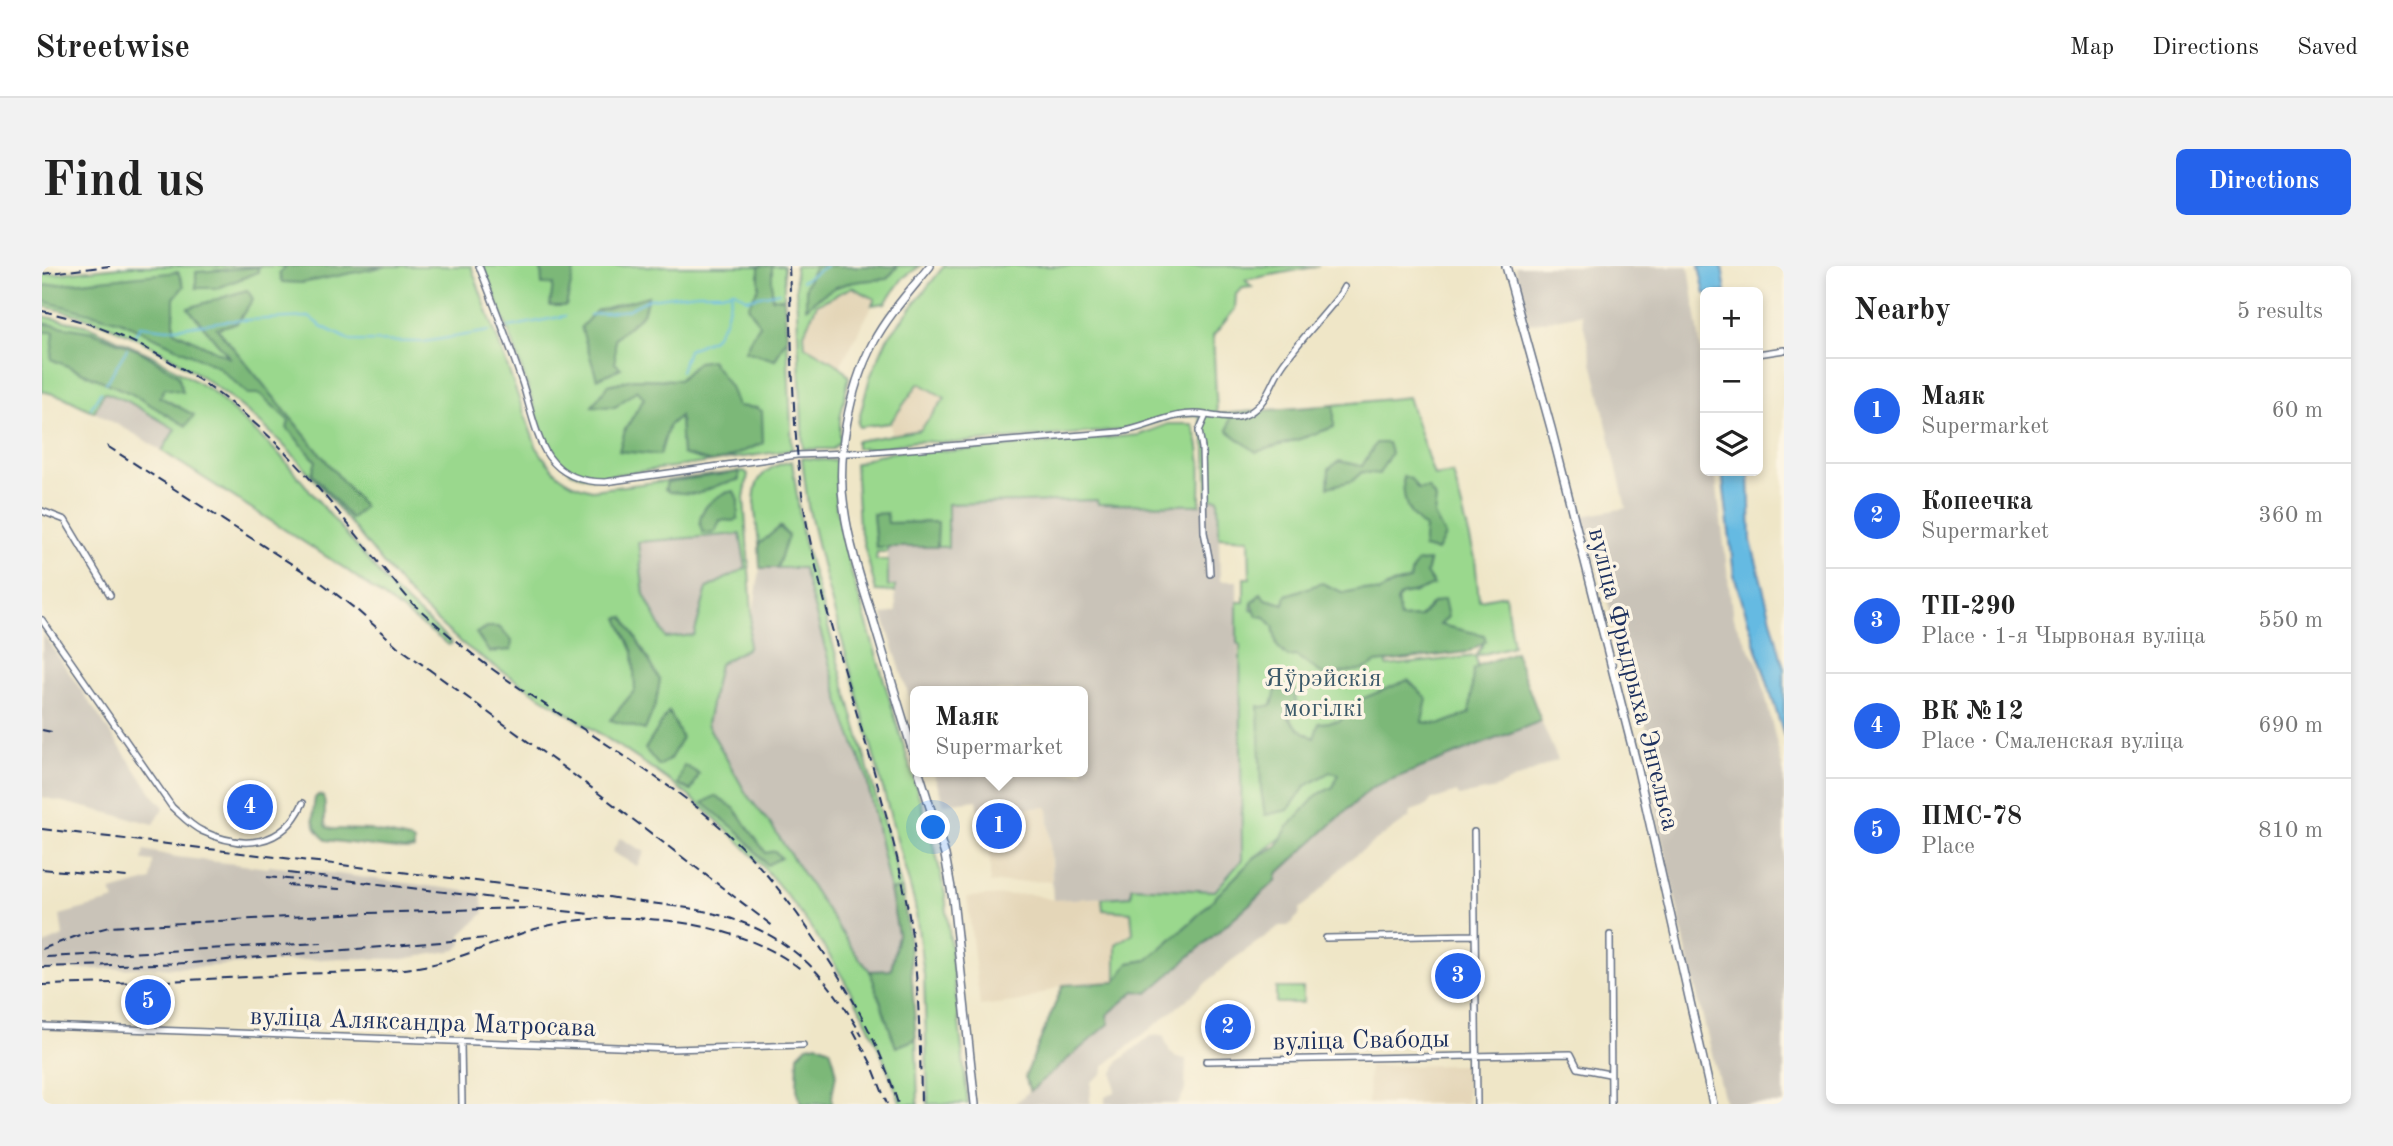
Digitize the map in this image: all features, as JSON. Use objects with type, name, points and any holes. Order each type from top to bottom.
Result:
[{"type":"street","points":[[479,266],[548,456],[567,475],[588,482],[605,482],[797,454],[844,453],[1120,432],[1135,430],[1178,414],[1241,417],[1256,408],[1265,398],[1280,367],[1344,287]]},
{"type":"street","points":[[910,741],[848,528],[843,496],[844,453],[849,412],[859,376],[873,343],[891,314],[930,266]]},
{"type":"street","name":"вуліца Фрыдрыха Энгельса","points":[[1506,266],[1551,428],[1634,753],[1713,1104]]},
{"type":"street","points":[[1763,353],[1784,350]]},
{"type":"street","points":[[1206,415],[1199,430],[1202,448],[1204,532],[1210,574]]},
{"type":"street","points":[[42,511],[65,520],[110,595]]},
{"type":"street","points":[[42,620],[172,807],[199,830],[247,842],[267,841],[284,831],[297,818],[303,803]]},
{"type":"street","points":[[921,777],[945,855],[953,899],[975,1104]]},
{"type":"street","points":[[1474,832],[1477,1104]]},
{"type":"street","points":[[1326,938],[1474,935]]},
{"type":"street","points":[[1610,935],[1611,1104]]},
{"type":"street","name":"вуліца Аляксандра Матросава","points":[[42,1027],[672,1049],[803,1045]]},
{"type":"street","points":[[461,1042],[462,1104]]},
{"type":"street","name":"вуліца Свабоды","points":[[1206,1061],[1572,1054],[1578,1068],[1609,1074]]},
{"type":"shaded area","points":[[1515,266],[1689,266],[1700,344],[1700,476],[1716,476],[1733,619],[1758,664],[1784,775],[1784,1104],[1725,1104],[1690,967],[1648,774],[1656,771],[1646,724],[1637,725],[1620,644],[1583,516],[1626,508],[1581,314],[1529,324]]},
{"type":"shaded area","points":[[852,287],[876,299],[840,366],[805,347],[804,333],[818,304]]},
{"type":"shaded area","points":[[919,383],[945,398],[921,430],[892,435],[890,423]]},
{"type":"shaded area","points":[[104,391],[176,429],[162,451],[94,412]]},
{"type":"shaded area","points":[[1218,498],[1220,581],[1237,581],[1242,861],[1216,891],[1131,887],[1132,896],[1053,900],[1048,807],[979,811],[977,800],[944,804],[935,777],[1088,777],[1088,686],[910,686],[910,699],[883,615],[896,612],[895,587],[888,586],[887,547],[948,547],[948,504],[1098,500],[1098,504],[1202,505],[1203,500]]},
{"type":"shaded area","points":[[741,533],[746,568],[707,588],[694,636],[666,638],[644,594],[638,541]]},
{"type":"shaded area","points":[[803,567],[844,717],[866,775],[898,934],[891,971],[870,971],[856,954],[771,825],[747,795],[707,724],[719,664],[748,648],[760,568]]},
{"type":"shaded area","points":[[42,633],[153,795],[164,807],[154,824],[42,797]]},
{"type":"shaded area","points":[[1541,721],[1558,760],[1491,790],[1459,796],[1457,792],[1432,800],[1426,806],[1411,811],[1410,817],[1346,862],[1300,909],[1299,915],[1288,926],[1280,926],[1231,961],[1105,1065],[1102,1074],[1091,1082],[1091,1104],[1014,1104],[1108,1025],[1107,1015],[1135,990],[1148,993],[1276,882],[1277,874],[1372,787]]},
{"type":"shaded area","points":[[1048,807],[1051,881],[990,883],[990,810]]},
{"type":"shaded area","points":[[620,838],[645,852],[637,866],[612,852]]},
{"type":"shaded area","points":[[144,850],[177,857],[268,868],[270,865],[481,893],[484,913],[461,935],[462,944],[456,950],[403,959],[340,958],[196,967],[42,970],[42,945],[63,936],[60,915],[115,900],[111,891],[151,880],[153,861],[142,860]]},
{"type":"shaded area","points":[[1030,894],[1053,900],[1102,898],[1103,910],[1131,911],[1133,933],[1116,945],[1116,982],[1063,985],[1023,1001],[980,1006],[967,897]]},
{"type":"shaded area","points":[[1163,1035],[1170,1052],[1176,1058],[1186,1059],[1185,1090],[1178,1104],[1105,1104],[1105,1097],[1115,1092],[1113,1073],[1119,1061],[1150,1036]]},
{"type":"shaded area","points":[[1467,1065],[1467,1104],[1368,1104],[1369,1066]]},
{"type":"green space","points":[[131,266],[471,266],[536,446],[565,480],[592,490],[744,471],[748,474],[744,498],[752,613],[748,648],[719,664],[707,724],[747,795],[771,825],[870,971],[896,1047],[916,1039],[918,1104],[901,1104],[861,1011],[837,967],[809,925],[778,885],[708,812],[644,763],[455,638],[406,591],[293,455],[240,405],[210,382],[146,343],[112,327],[42,306],[42,275]],"holes":[[[740,534],[746,568],[707,588],[694,635],[666,638],[644,594],[638,542]]]},
{"type":"green space","points":[[286,266],[387,266],[302,283],[282,282],[279,274]]},
{"type":"green space","points":[[483,266],[759,266],[759,288],[749,306],[760,325],[752,336],[775,360],[787,337],[792,450],[723,460],[763,443],[757,408],[737,407],[730,387],[698,362],[679,380],[633,379],[615,407],[637,389],[644,398],[625,430],[669,425],[680,416],[682,454],[712,462],[590,478],[571,472],[556,457],[545,440],[513,343]],"holes":[[[648,297],[643,314],[615,338],[615,363],[596,311]]]},
{"type":"green space","points":[[541,266],[575,266],[566,306],[550,306],[553,284],[542,285]]},
{"type":"green space","points":[[759,266],[772,266],[772,298],[784,298],[787,337],[775,360],[745,351],[760,325],[748,306],[759,287]]},
{"type":"green space","points":[[772,266],[784,266],[784,298],[772,298]]},
{"type":"green space","points":[[795,266],[815,266],[806,285],[807,307],[824,291],[854,281],[887,279],[898,266],[920,266],[903,278],[885,303],[872,305],[875,299],[852,287],[817,304],[804,333],[805,346],[840,366],[849,377],[840,419],[840,442],[833,449],[803,449]]},
{"type":"green space","points":[[815,266],[898,266],[887,279],[843,284],[825,293],[806,308],[806,285]]},
{"type":"green space","name":"Яўрэйскія могілкі","points":[[944,266],[1319,266],[1245,280],[1252,287],[1243,288],[1236,294],[1235,309],[1213,336],[1217,414],[1231,413],[1228,431],[1256,451],[1334,427],[1334,405],[1408,397],[1434,476],[1453,473],[1475,558],[1479,600],[1505,595],[1513,646],[1476,656],[1480,688],[1476,715],[1352,778],[1288,833],[1255,857],[1191,922],[1147,960],[1129,963],[1116,982],[1116,944],[1133,933],[1131,912],[1103,910],[1102,898],[1131,896],[1131,887],[1215,891],[1242,860],[1240,645],[1237,643],[1237,602],[1244,602],[1244,578],[1250,578],[1249,539],[1219,537],[1218,499],[1207,498],[1206,448],[1199,415],[1171,417],[1137,429],[954,443],[916,441],[872,449],[856,448],[856,441],[920,430],[945,398],[919,383],[890,423],[859,427],[870,377],[887,339]],"holes":[[[1429,562],[1416,592],[1401,595],[1397,600],[1400,618],[1420,617],[1433,603],[1439,625],[1484,635],[1485,641],[1476,656],[1387,666],[1382,604],[1251,610],[1252,603],[1261,594],[1265,599],[1285,604],[1286,595],[1322,584],[1344,593],[1361,589],[1378,592],[1393,584],[1410,580],[1412,570]]]},
{"type":"green space","points":[[258,267],[258,272],[218,288],[196,288],[196,272]]},
{"type":"green space","points":[[178,272],[184,286],[174,298],[174,331],[230,358],[188,308],[247,290],[253,299],[237,323],[217,328],[364,507],[351,519],[312,473],[316,461],[287,428],[289,421],[260,394],[248,394],[218,367],[120,321],[42,301],[42,286]]},
{"type":"green space","points":[[648,296],[643,314],[615,338],[615,363],[621,368],[597,379],[581,327],[596,311]]},
{"type":"green space","points":[[42,316],[88,326],[151,355],[212,391],[280,455],[392,589],[452,643],[449,645],[344,568],[162,451],[175,429],[127,401],[104,392],[94,412],[64,397],[42,391]]},
{"type":"green space","points":[[42,323],[93,332],[140,351],[178,375],[183,392],[165,388],[160,397],[194,415],[186,426],[130,393],[51,359],[54,332],[42,332]]},
{"type":"green space","points":[[711,360],[730,387],[737,406],[762,411],[763,443],[712,462],[682,454],[680,416],[669,425],[660,455],[619,451],[625,430],[644,398],[637,390],[615,407],[592,406],[608,385],[633,379],[679,380],[698,362]]},
{"type":"green space","points":[[1334,405],[1334,427],[1256,452],[1228,431],[1231,413]]},
{"type":"green space","points":[[1168,424],[1192,424],[1196,433],[1200,463],[1200,505],[1098,504],[1097,500],[948,504],[948,547],[937,547],[937,522],[888,523],[873,514],[876,547],[887,547],[887,552],[877,552],[876,560],[888,560],[888,586],[895,586],[895,592],[876,591],[859,525],[855,464],[877,455],[919,448],[951,451],[1139,435]]},
{"type":"green space","points":[[1376,443],[1388,443],[1391,453],[1379,474],[1362,472],[1352,481],[1328,487],[1329,469],[1339,461],[1362,466]]},
{"type":"green space","points":[[802,458],[838,461],[836,506],[851,571],[910,767],[910,777],[913,777],[936,853],[945,894],[968,1104],[928,1104],[924,975],[915,905],[828,589],[808,506]]},
{"type":"green space","points":[[792,461],[803,538],[902,889],[890,890],[866,775],[844,717],[803,568],[777,568],[788,536],[781,527],[759,544],[755,491],[765,472]]},
{"type":"green space","points":[[739,472],[739,480],[697,494],[669,492],[665,489],[667,482]]},
{"type":"green space","points":[[1403,476],[1411,479],[1418,489],[1428,488],[1436,499],[1434,515],[1445,536],[1437,551],[1423,548],[1425,528],[1413,517],[1406,505]]},
{"type":"green space","points":[[734,491],[738,500],[738,518],[733,521],[720,520],[715,532],[703,533],[701,518],[707,505]]},
{"type":"green space","points":[[887,513],[888,523],[938,522],[937,547],[876,547],[873,514]]},
{"type":"green space","points":[[780,527],[788,536],[777,568],[760,568],[759,544]]},
{"type":"green space","points":[[1429,561],[1426,573],[1434,585],[1401,595],[1397,601],[1400,618],[1420,617],[1433,603],[1444,599],[1448,617],[1440,625],[1484,635],[1486,641],[1468,652],[1376,663],[1365,669],[1327,677],[1296,656],[1288,657],[1277,646],[1273,626],[1265,617],[1257,616],[1252,603],[1261,593],[1265,599],[1284,604],[1286,595],[1322,583],[1344,593],[1361,589],[1378,592],[1393,584],[1410,580],[1417,562]]},
{"type":"green space","points":[[624,617],[660,680],[656,703],[645,730],[610,720],[635,690],[633,652],[618,618]]},
{"type":"green space","points":[[487,627],[499,627],[512,641],[511,650],[489,652],[476,633]]},
{"type":"green space","points":[[1515,652],[1541,721],[1372,787],[1277,874],[1276,881],[1148,993],[1135,991],[1107,1015],[1109,1024],[1030,1091],[1025,1077],[1063,985],[1115,982],[1129,963],[1147,960],[1191,922],[1255,857],[1277,846],[1287,828],[1317,795],[1333,787],[1339,774],[1330,772],[1306,786],[1288,810],[1265,815],[1261,790],[1258,706],[1272,705],[1276,690],[1294,688],[1297,709],[1289,718],[1298,728],[1314,738],[1319,723],[1340,721],[1354,702],[1408,680],[1427,699],[1422,722],[1441,724],[1470,713],[1473,670]]},
{"type":"green space","points":[[669,711],[682,738],[670,759],[659,766],[645,749]]},
{"type":"green space","points":[[684,765],[699,774],[691,791],[678,784]]},
{"type":"green space","points":[[318,795],[323,796],[324,800],[326,827],[369,830],[409,839],[414,842],[414,849],[326,840],[314,821],[313,810]]},
{"type":"green space","points":[[715,796],[734,808],[766,853],[775,851],[781,858],[767,865],[740,833],[703,803]]},
{"type":"green space","points":[[902,889],[909,935],[916,1039],[896,1047],[870,971],[891,970],[898,934],[890,890]]},
{"type":"green space","points":[[1276,988],[1303,988],[1303,1003],[1276,1003]]},
{"type":"green space","points":[[818,1044],[830,1049],[835,1064],[832,1104],[801,1104],[797,1089],[798,1055],[807,1046]]},
{"type":"water","points":[[1699,266],[1722,266],[1725,287],[1704,287]]},
{"type":"water","points":[[1723,476],[1749,476],[1751,541],[1784,669],[1784,736],[1734,575]]},
{"type":"waterway","points":[[802,281],[826,266]]},
{"type":"waterway","points":[[590,315],[627,310],[649,299],[698,293],[727,293],[733,290],[747,299],[779,292]]},
{"type":"waterway","points":[[681,371],[688,350],[713,339],[725,321],[732,293]]},
{"type":"waterway","points":[[509,327],[565,316]]},
{"type":"waterway","points":[[135,335],[140,326],[168,329],[225,321],[309,317],[351,341],[423,342],[490,331]]},
{"type":"waterway","points":[[106,383],[127,349]]},
{"type":"waterway","points":[[91,408],[101,391]]},
{"type":"railway","points":[[42,274],[110,266]]},
{"type":"railway","points":[[789,266],[794,404],[804,506],[821,586],[885,812],[907,904],[916,979],[921,1104]]},
{"type":"railway","points":[[42,311],[78,320],[145,348],[177,366],[236,408],[290,457],[413,604],[483,662],[673,789],[730,836],[787,900],[835,970],[871,1035],[898,1104]]},
{"type":"railway","points":[[107,446],[323,584],[397,646],[593,789],[774,927]]},
{"type":"railway","points":[[42,730],[56,733]]},
{"type":"railway","points":[[42,829],[609,897],[718,915],[770,935],[792,950],[829,986],[862,1036]]},
{"type":"railway","points":[[42,869],[127,877]]},
{"type":"railway","points":[[288,873],[518,901]]},
{"type":"railway","points":[[267,877],[298,880]]},
{"type":"railway","points":[[287,885],[340,889]]},
{"type":"railway","points":[[42,949],[109,927],[485,909],[536,908],[591,914]]},
{"type":"railway","points":[[42,985],[404,969],[448,960],[535,929],[601,918],[637,918],[710,928],[745,939],[776,953],[803,971]]},
{"type":"railway","points":[[42,967],[191,963],[487,938]]},
{"type":"railway","points":[[46,957],[322,943]]},
{"type":"railway","points":[[853,1030],[871,1063],[887,1104]]},
{"type":"place","name":"ВК №12","points":[[250,807]]},
{"type":"place","name":"Маяк","points":[[999,826]]},
{"type":"place","name":"ТП-290","points":[[1458,976]]},
{"type":"place","name":"ПМС-78","points":[[148,1002]]},
{"type":"place","name":"Копеечка","points":[[1228,1027]]}]
